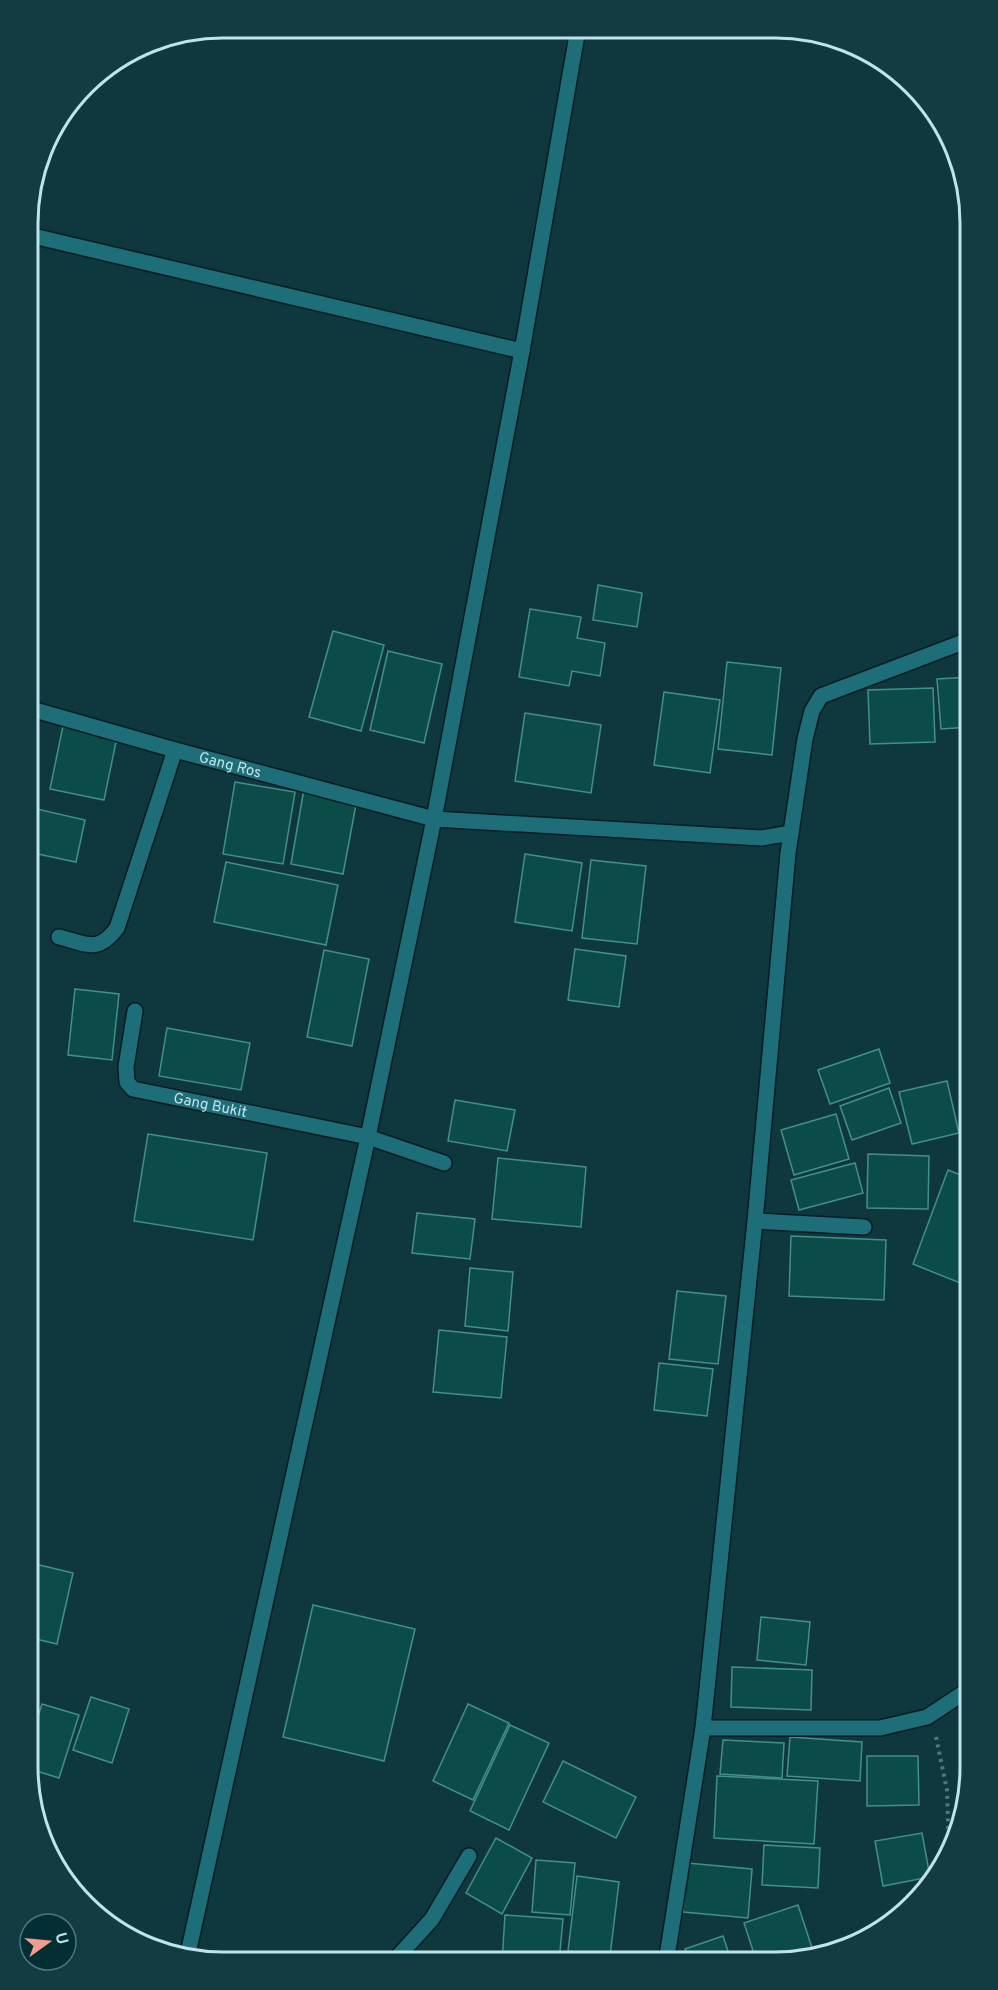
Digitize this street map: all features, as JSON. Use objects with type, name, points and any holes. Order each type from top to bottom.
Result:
[{"type":"street","points":[[189,1949],[368,1137],[434,819],[522,351],[576,38]]},
{"type":"street","points":[[38,237],[522,351]]},
{"type":"street","points":[[668,1952],[703,1728],[755,1221],[791,832],[805,740],[812,711],[821,696],[960,643]]},
{"type":"street","name":"Gang Ros","points":[[38,711],[434,819],[761,838],[791,832]]},
{"type":"street","points":[[59,937],[94,946],[106,942],[117,928],[175,750]]},
{"type":"street","name":"Gang Bukit","points":[[135,1011],[126,1068],[127,1082],[133,1089],[368,1137]]},
{"type":"street","points":[[368,1137],[444,1162]]},
{"type":"street","points":[[755,1221],[864,1227]]},
{"type":"street","points":[[703,1728],[880,1728],[927,1717],[960,1695]]},
{"type":"street","points":[[402,1952],[432,1919],[469,1856]]},
{"type":"path","points":[[927,1717],[939,1743],[947,1790],[948,1833]]},
{"type":"building","points":[[598,585],[642,593],[637,627],[593,620]]},
{"type":"building","points":[[530,609],[581,617],[577,638],[605,643],[600,676],[572,671],[569,686],[519,677]]},
{"type":"building","points":[[333,631],[384,645],[361,731],[309,717]]},
{"type":"building","points":[[388,651],[442,664],[424,743],[370,730]]},
{"type":"building","points":[[727,662],[781,668],[772,755],[718,749]]},
{"type":"building","points":[[960,678],[960,728],[941,729],[937,679]]},
{"type":"building","points":[[933,688],[935,742],[870,744],[868,690]]},
{"type":"building","points":[[664,692],[720,700],[710,773],[654,765]]},
{"type":"building","points":[[525,713],[601,725],[591,793],[515,781]]},
{"type":"building","points":[[63,726],[117,737],[104,800],[50,789]]},
{"type":"building","points":[[235,782],[295,792],[283,864],[223,854]]},
{"type":"building","points":[[304,789],[357,799],[343,874],[291,864]]},
{"type":"building","points":[[38,809],[85,820],[76,862],[38,854]]},
{"type":"building","points":[[525,854],[582,863],[572,931],[515,922]]},
{"type":"building","points":[[591,860],[646,866],[637,944],[582,938]]},
{"type":"building","points":[[226,862],[338,885],[326,945],[214,922]]},
{"type":"building","points":[[575,949],[626,956],[619,1007],[568,1000]]},
{"type":"building","points":[[324,950],[369,959],[352,1046],[307,1037]]},
{"type":"building","points":[[75,989],[119,994],[112,1060],[68,1055]]},
{"type":"building","points":[[167,1028],[250,1043],[241,1090],[159,1076]]},
{"type":"building","points":[[879,1049],[890,1083],[830,1104],[818,1070]]},
{"type":"building","points":[[947,1081],[959,1133],[912,1144],[899,1092]]},
{"type":"building","points":[[889,1088],[901,1123],[852,1140],[840,1106]]},
{"type":"building","points":[[455,1100],[515,1110],[507,1151],[448,1141]]},
{"type":"building","points":[[836,1114],[849,1159],[794,1175],[781,1130]]},
{"type":"building","points":[[148,1134],[267,1153],[253,1240],[134,1221]]},
{"type":"building","points":[[868,1154],[929,1156],[928,1209],[867,1208]]},
{"type":"building","points":[[498,1158],[586,1167],[581,1227],[492,1219]]},
{"type":"building","points":[[855,1163],[863,1193],[799,1210],[791,1180]]},
{"type":"building","points":[[948,1170],[960,1175],[960,1283],[913,1264]]},
{"type":"building","points":[[417,1213],[475,1219],[470,1259],[412,1253]]},
{"type":"building","points":[[791,1236],[886,1240],[884,1300],[789,1296]]},
{"type":"building","points":[[470,1268],[513,1272],[508,1331],[465,1326]]},
{"type":"building","points":[[677,1291],[726,1296],[718,1364],[669,1359]]},
{"type":"building","points":[[439,1330],[507,1337],[501,1398],[433,1392]]},
{"type":"building","points":[[659,1363],[713,1369],[707,1416],[654,1410]]},
{"type":"building","points":[[37,1564],[73,1573],[57,1644],[37,1639]]},
{"type":"building","points":[[313,1605],[415,1629],[384,1761],[283,1737]]},
{"type":"building","points":[[761,1617],[810,1622],[806,1665],[757,1660]]},
{"type":"building","points":[[732,1667],[812,1670],[811,1710],[731,1707]]},
{"type":"building","points":[[91,1697],[129,1709],[112,1763],[73,1750]]},
{"type":"building","points":[[42,1704],[79,1715],[59,1778],[37,1771],[37,1719]]},
{"type":"building","points":[[468,1704],[509,1723],[473,1800],[433,1781]]},
{"type":"building","points":[[510,1725],[549,1743],[509,1830],[470,1811]]},
{"type":"building","points":[[790,1737],[862,1742],[860,1781],[787,1776]]},
{"type":"building","points":[[723,1740],[784,1743],[782,1778],[720,1774]]},
{"type":"building","points":[[867,1756],[918,1756],[919,1805],[867,1806]]},
{"type":"building","points":[[563,1761],[636,1797],[616,1838],[543,1802]]},
{"type":"building","points":[[717,1776],[818,1781],[814,1844],[714,1838]]},
{"type":"building","points":[[922,1833],[929,1870],[923,1878],[883,1886],[875,1841]]},
{"type":"building","points":[[496,1838],[532,1858],[502,1914],[466,1893]]},
{"type":"building","points":[[764,1845],[820,1848],[818,1888],[762,1885]]},
{"type":"building","points":[[536,1860],[575,1863],[570,1915],[532,1912]]},
{"type":"building","points":[[687,1863],[752,1869],[748,1918],[683,1912]]},
{"type":"building","points":[[577,1876],[619,1882],[610,1952],[568,1951]]},
{"type":"building","points":[[798,1905],[812,1949],[788,1952],[753,1952],[744,1923]]},
{"type":"building","points":[[505,1915],[563,1919],[560,1952],[503,1952]]},
{"type":"building","points":[[723,1936],[728,1952],[686,1952],[685,1949]]}]
